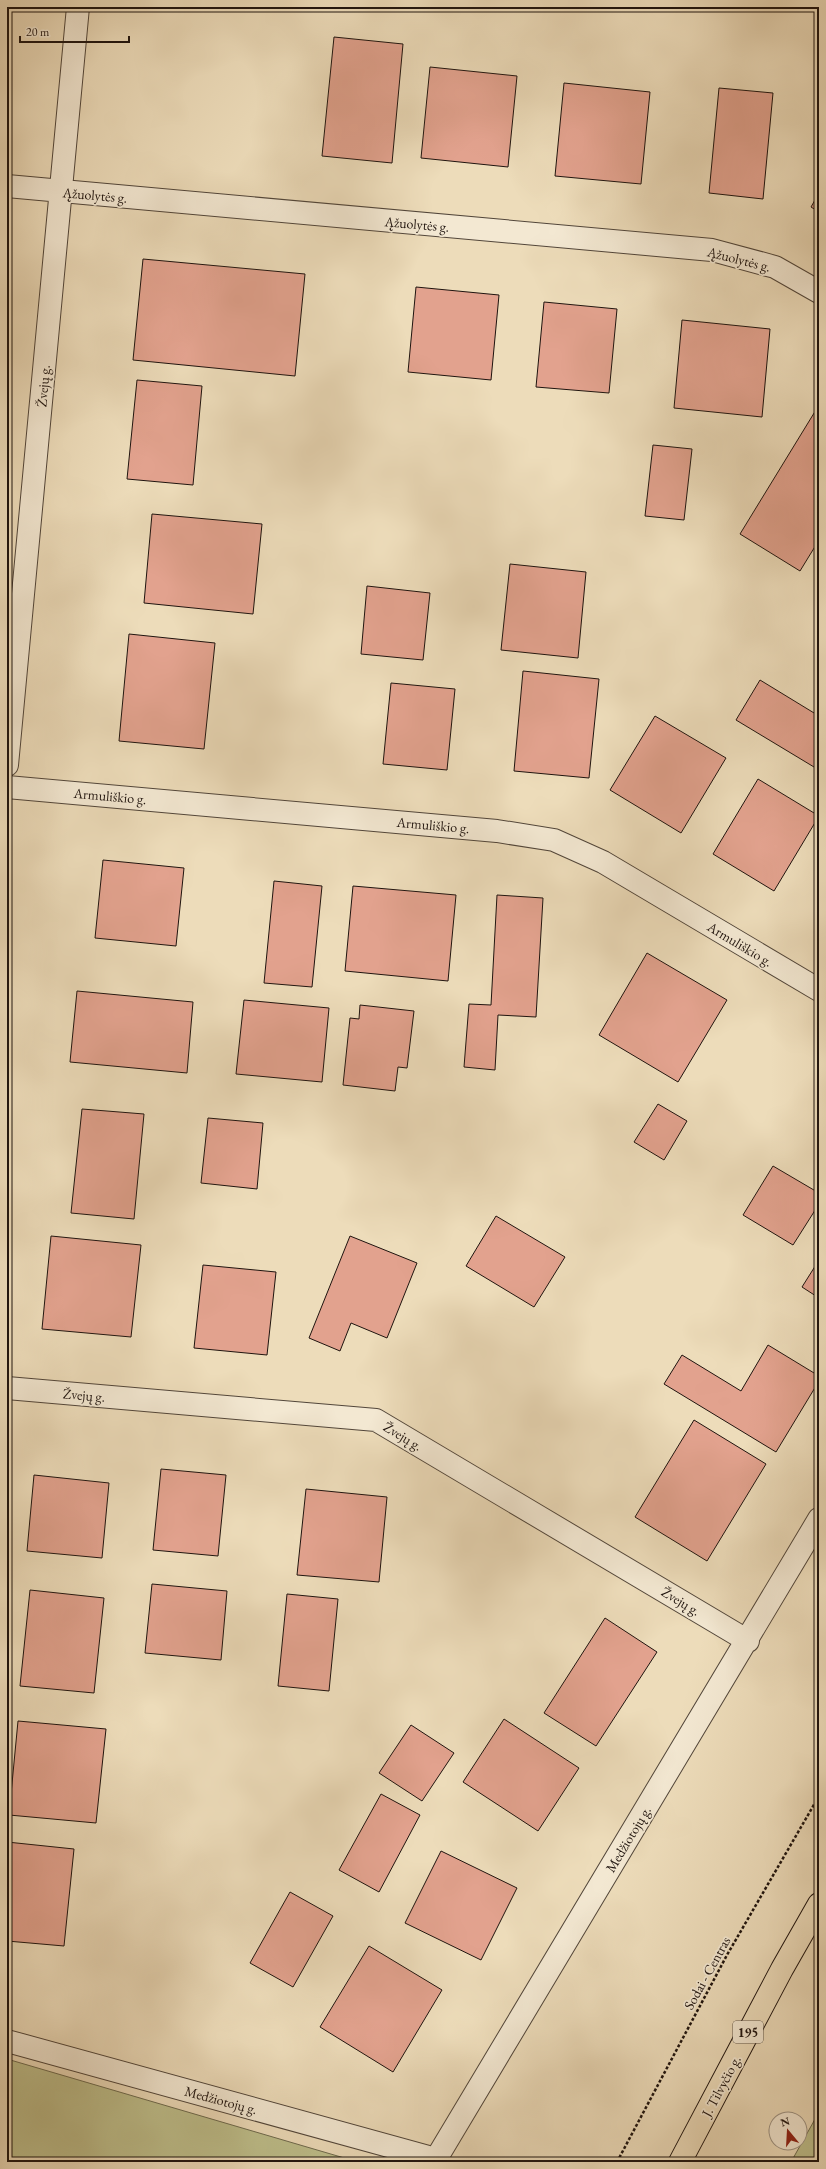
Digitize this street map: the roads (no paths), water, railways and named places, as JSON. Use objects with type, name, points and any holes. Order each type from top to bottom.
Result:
[{"type":"main road","name":"J. Tilvyčio g.","points":[[680,2162],[782,1969],[819,1904]]},
{"type":"street","name":"Žvejų g.","points":[[7,764],[78,7]]},
{"type":"street","name":"Ąžuolytės g.","points":[[7,186],[712,250],[775,267],[819,292]]},
{"type":"street","name":"Armuliškio g.","points":[[7,787],[497,831],[554,840],[603,862],[819,990]]},
{"type":"street","name":"Žvejų g.","points":[[7,1388],[376,1420],[748,1641]]},
{"type":"street","name":"Medžiotojų g.","points":[[7,2041],[439,2161],[819,1519]]}]
